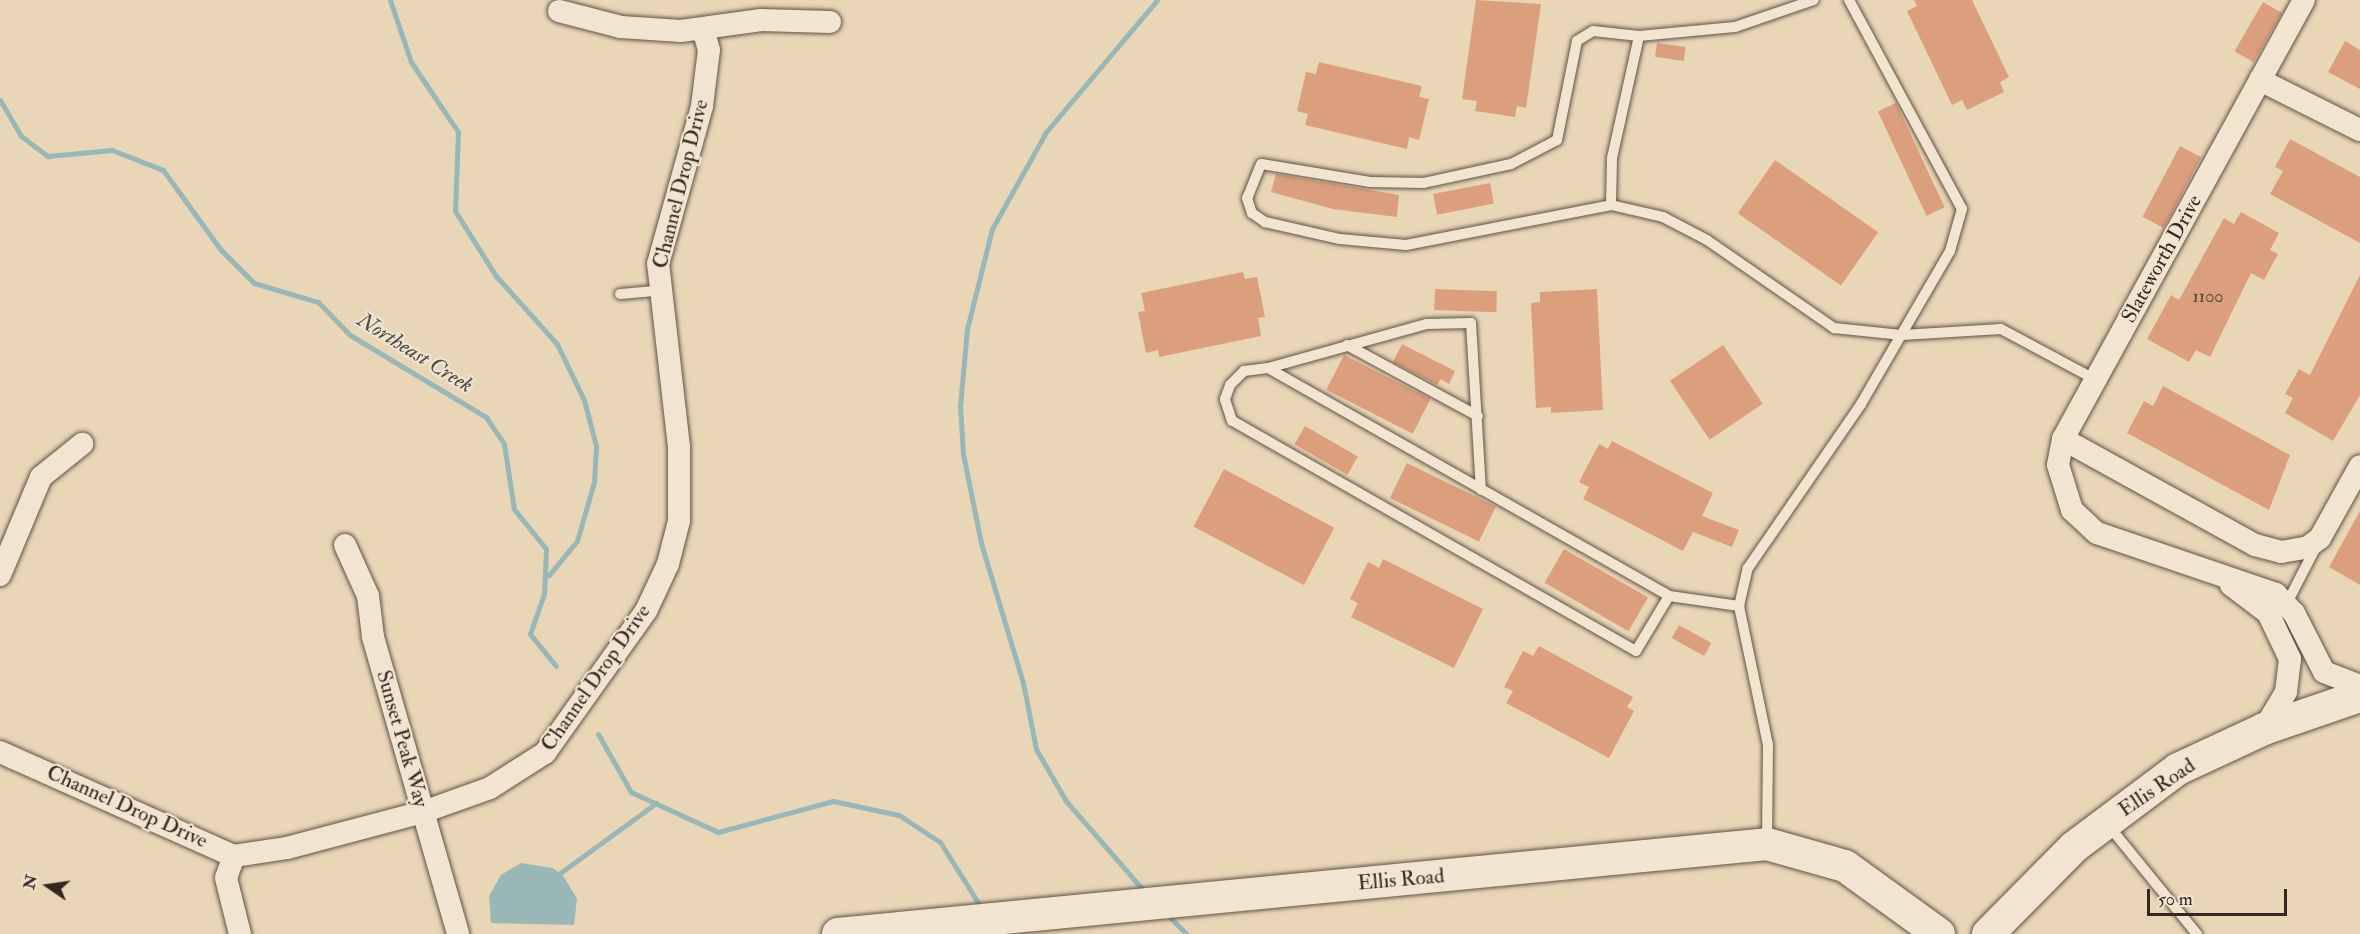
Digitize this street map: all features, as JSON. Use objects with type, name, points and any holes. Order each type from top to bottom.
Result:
[{"type":"main road","name":"Ellis Road","points":[[1988,934],[2025,891],[2106,822],[2178,769],[2264,729],[2360,696]]},
{"type":"main road","name":"Ellis Road","points":[[838,934],[1767,844],[1845,866],[1939,934]]},
{"type":"street","name":"Slateworth Drive","points":[[2304,0],[2063,439],[2058,465],[2072,510],[2097,533],[2217,576],[2260,586],[2287,603],[2324,672],[2360,686]]},
{"type":"street","points":[[559,11],[621,27],[704,32],[736,22],[830,22]]},
{"type":"street","name":"Channel Drop Drive","points":[[0,752],[234,856],[287,848],[423,812],[522,773],[545,753],[646,611],[668,564],[682,487],[658,291],[665,235],[704,97],[709,50],[704,32]]},
{"type":"street","points":[[2260,80],[2360,130]]},
{"type":"street","points":[[2063,439],[2255,545],[2295,551],[2320,538],[2359,471]]},
{"type":"street","points":[[0,575],[41,477],[82,444]]},
{"type":"street","name":"Sunset Peak Way","points":[[345,544],[368,597],[373,637],[458,934]]},
{"type":"street","name":"Slateworth Drive","points":[[2217,576],[2258,603],[2285,642],[2290,682],[2264,729]]},
{"type":"street","points":[[234,856],[226,878],[240,934]]},
{"type":"lane","points":[[1814,0],[1735,27],[1639,36],[1593,31],[1577,41],[1557,140],[1511,164],[1424,183],[1370,182],[1261,164],[1247,198],[1252,213],[1265,222],[1340,239],[1406,244],[1611,205],[1663,217],[1707,240],[1834,328],[1902,335],[2001,329],[2096,380]]},
{"type":"lane","points":[[1767,844],[1768,744],[1739,606],[1748,568],[1861,404],[1950,251],[1962,209],[1849,0]]},
{"type":"lane","points":[[1611,205],[1612,158],[1639,36]]},
{"type":"lane","points":[[620,294],[658,291]]},
{"type":"lane","points":[[1481,490],[1471,323],[1427,324],[1268,368],[1244,371],[1230,385],[1225,399],[1232,421],[1636,651],[1669,596]]},
{"type":"lane","points":[[1347,345],[1478,416]]},
{"type":"lane","points":[[1268,368],[1669,596],[1739,606]]},
{"type":"lane","points":[[2287,603],[2320,538]]},
{"type":"lane","points":[[2106,822],[2197,934]]},
{"type":"water","points":[[521,863],[553,868],[564,877],[577,899],[574,925],[491,923],[489,896],[501,875]]},
{"type":"building","points":[[1476,0],[1541,4],[1526,108],[1517,106],[1515,117],[1475,111],[1477,101],[1462,99]]},
{"type":"building","points":[[1914,0],[1972,0],[2009,77],[2000,82],[2004,92],[1967,110],[1962,100],[1952,105],[1907,11],[1917,6]]},
{"type":"building","points":[[2263,2],[2282,13],[2254,62],[2234,51]]},
{"type":"building","points":[[2345,41],[2360,50],[2360,89],[2328,72]]},
{"type":"building","points":[[1657,43],[1686,47],[1684,61],[1655,57]]},
{"type":"building","points":[[1319,62],[1422,86],[1419,97],[1429,99],[1419,140],[1409,137],[1407,149],[1305,125],[1308,114],[1297,111],[1306,72],[1316,74]]},
{"type":"building","points":[[1896,103],[1945,207],[1926,216],[1878,111]]},
{"type":"building","points":[[2290,139],[2360,177],[2360,243],[2270,194],[2283,171],[2275,167]]},
{"type":"building","points":[[2180,146],[2201,157],[2164,228],[2142,217]]},
{"type":"building","points":[[1775,160],[1878,232],[1841,286],[1738,213]]},
{"type":"building","points":[[1276,174],[1399,195],[1397,217],[1333,209],[1271,192]]},
{"type":"building","points":[[1490,183],[1494,204],[1437,215],[1433,194]]},
{"type":"building","points":[[2241,212],[2279,233],[2270,250],[2278,254],[2264,280],[2251,273],[2210,357],[2196,350],[2189,362],[2147,339],[2171,295],[2179,300],[2224,218],[2234,224]]},
{"type":"building","points":[[1243,272],[1245,279],[1257,277],[1265,317],[1258,318],[1261,336],[1159,357],[1158,350],[1146,353],[1138,312],[1145,311],[1141,293]]},
{"type":"building","points":[[2360,275],[2360,395],[2333,441],[2285,413],[2293,398],[2285,394],[2299,369],[2310,375]]},
{"type":"building","points":[[1435,289],[1497,291],[1496,312],[1434,310]]},
{"type":"building","points":[[1597,289],[1603,410],[1551,413],[1551,407],[1536,408],[1531,303],[1540,302],[1540,292]]},
{"type":"building","points":[[1402,344],[1455,371],[1449,384],[1441,379],[1437,385],[1393,362]]},
{"type":"building","points":[[1723,345],[1763,404],[1710,440],[1670,381]]},
{"type":"building","points":[[1344,355],[1430,399],[1413,434],[1326,390]]},
{"type":"building","points":[[2163,386],[2290,455],[2269,510],[2127,433],[2144,401],[2153,406]]},
{"type":"building","points":[[1305,426],[1358,456],[1347,475],[1294,444]]},
{"type":"building","points":[[1612,441],[1713,493],[1702,516],[1739,530],[1732,547],[1693,532],[1683,551],[1583,499],[1589,487],[1579,482],[1599,444],[1608,449]]},
{"type":"building","points":[[1407,463],[1496,506],[1479,541],[1390,498]]},
{"type":"building","points":[[1224,469],[1334,528],[1304,585],[1193,526]]},
{"type":"building","points":[[2360,511],[2360,585],[2329,567]]},
{"type":"building","points":[[1564,549],[1648,598],[1629,631],[1544,583]]},
{"type":"building","points":[[1383,559],[1483,609],[1454,668],[1351,617],[1358,603],[1350,599],[1368,562],[1379,568]]},
{"type":"building","points":[[1679,625],[1711,643],[1704,656],[1672,638]]},
{"type":"building","points":[[1539,646],[1633,697],[1627,707],[1634,711],[1609,758],[1506,703],[1513,691],[1504,687],[1523,651],[1533,656]]},
{"type":"waterway","points":[[390,0],[411,62],[458,132],[455,211],[496,276],[557,344],[584,400],[596,446],[594,482],[577,541],[548,576]]},
{"type":"waterway","points":[[1145,892],[1066,801],[1036,749],[1023,683],[981,543],[963,454],[960,406],[967,329],[992,229],[1046,132],[1157,0]]},
{"type":"waterway","name":"Northeast Creek","points":[[0,100],[21,136],[48,156],[112,150],[163,170],[221,250],[254,283],[318,302],[350,335],[486,417],[504,444],[514,509],[546,549],[544,594],[530,634],[556,666]]},
{"type":"waterway","name":"Northeast Creek","points":[[598,734],[631,792],[718,832],[833,801],[899,815],[940,842],[982,909]]},
{"type":"waterway","points":[[556,876],[656,803]]},
{"type":"waterway","points":[[1166,913],[1186,934]]}]
